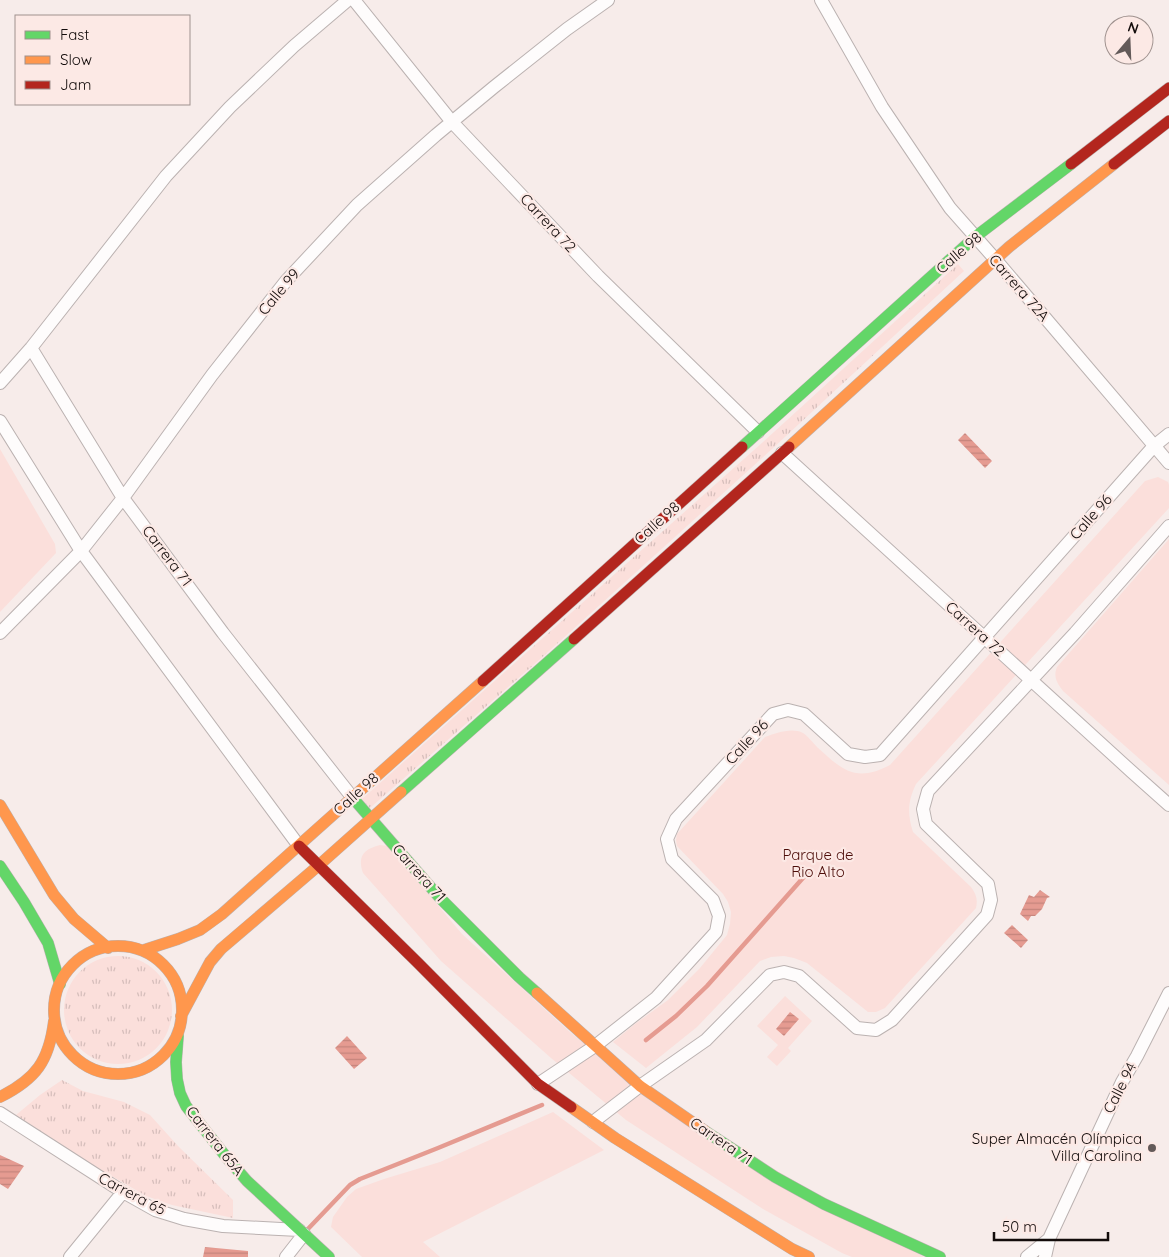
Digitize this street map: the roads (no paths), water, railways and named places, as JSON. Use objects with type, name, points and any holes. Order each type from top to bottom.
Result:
[{"type":"street","points":[[0,383],[31,348],[166,176],[251,87],[294,46],[348,0]]},
{"type":"street","name":"Carrera 72","points":[[354,0],[452,122],[598,276],[758,432]]},
{"type":"street","name":"Calle 99","points":[[0,633],[81,551],[123,498],[212,375],[286,281],[357,205],[452,122],[567,29],[608,0]]},
{"type":"street","name":"Carrera 72A","points":[[821,0],[882,107],[950,208],[1169,463]]},
{"type":"street","name":"Calle 98","points":[[144,950],[200,930],[222,914],[975,238],[1169,88]]},
{"type":"street","name":"Calle 98","points":[[182,1016],[210,962],[221,949],[318,866],[782,453],[995,259],[1169,121]]},
{"type":"street","name":"Carrera 71","points":[[31,348],[123,498],[223,633],[352,797],[447,905],[519,977],[640,1086],[775,1177],[824,1204],[940,1257]]},
{"type":"street","points":[[0,421],[81,551],[298,846],[538,1084],[615,1138],[792,1249],[809,1257]]},
{"type":"street","name":"Calle 96","points":[[538,1084],[595,1046],[656,998],[716,932],[719,916],[713,900],[672,859],[667,839],[676,820],[773,714],[788,710],[804,714],[848,754],[865,758],[880,755],[1154,446],[1169,434]]},
{"type":"street","name":"Carrera 72","points":[[782,453],[1169,805]]},
{"type":"street","points":[[593,1122],[640,1086],[706,1040],[770,975],[784,972],[800,976],[857,1028],[876,1030],[892,1020],[987,916],[991,900],[988,884],[926,824],[923,810],[928,791],[1075,633],[1169,526]]},
{"type":"street","points":[[0,805],[54,894],[74,919],[108,948]]},
{"type":"street","points":[[0,866],[48,943],[60,984]]},
{"type":"street","points":[[0,1098],[25,1083],[43,1063],[53,1036],[54,1015],[55,999],[60,984],[71,967],[88,954],[108,948],[124,947],[144,950],[159,959],[170,971],[176,984],[181,999],[182,1016],[179,1030],[172,1044],[162,1057],[149,1066],[134,1072],[118,1074],[102,1072],[88,1066],[75,1057],[64,1045],[57,1031],[54,1015]]},
{"type":"street","name":"Calle 94","points":[[1045,1257],[1049,1239],[1122,1082],[1169,993]]},
{"type":"street","name":"Carrera 65A","points":[[179,1030],[176,1062],[177,1079],[186,1106],[247,1181],[301,1232]]},
{"type":"street","name":"Carrera 65","points":[[0,1113],[123,1192],[155,1210],[184,1219],[223,1226],[301,1232]]},
{"type":"street","points":[[70,1257],[123,1192]]},
{"type":"street","points":[[286,1257],[301,1232],[329,1257]]},
{"type":"street","name":"Calle 94","points":[[1027,1257],[1049,1239]]},
{"type":"waterway","points":[[646,1040],[676,1016],[707,986],[810,870]]},
{"type":"waterway","points":[[306,1231],[350,1185],[360,1179],[542,1105]]},
{"type":"place","name":"Super Almacén Olímpica Villa Carolina","points":[[1152,1148]]},
{"type":"park label","name":"Parque de Rio Alto","points":[[818,864]]}]
